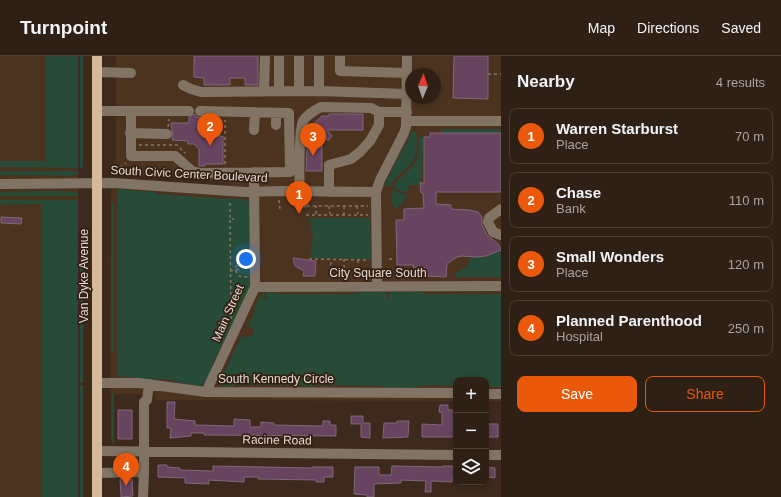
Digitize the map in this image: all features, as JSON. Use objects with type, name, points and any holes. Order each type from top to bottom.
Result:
[{"type":"main road","name":"Van Dyke Avenue","points":[[97,56],[97,497]]},
{"type":"street","points":[[264,91],[265,56]]},
{"type":"street","points":[[279,56],[279,91]]},
{"type":"street","points":[[299,56],[299,92]]},
{"type":"street","points":[[319,56],[319,92]]},
{"type":"street","points":[[340,56],[340,71],[405,73]]},
{"type":"street","points":[[407,56],[407,68]]},
{"type":"street","points":[[97,72],[131,73]]},
{"type":"street","points":[[183,85],[202,92],[279,91],[405,94]]},
{"type":"street","points":[[377,286],[376,192],[380,180],[404,133],[407,117],[407,104]]},
{"type":"street","points":[[302,195],[301,129],[303,121],[321,107],[371,108],[379,112],[407,117],[501,121]]},
{"type":"street","points":[[97,111],[131,111],[169,111],[195,112],[276,112],[289,113],[290,172],[276,169],[254,172],[200,173],[192,171],[175,156],[131,156],[131,111]]},
{"type":"street","points":[[254,130],[255,112]]},
{"type":"street","points":[[276,112],[276,125]]},
{"type":"street","points":[[329,192],[329,165],[351,159],[360,152],[370,141],[378,125],[379,112]]},
{"type":"street","points":[[130,134],[167,134]]},
{"type":"street","name":"Main Street","points":[[206,392],[255,287],[254,172]]},
{"type":"street","name":"South Civic Center Boulevard","points":[[0,184],[98,183],[302,195],[329,192],[376,192]]},
{"type":"street","points":[[501,209],[489,218],[488,222],[493,232],[501,235]]},
{"type":"street","name":"City Square South","points":[[255,287],[501,286]]},
{"type":"street","name":"South Kennedy Circle","points":[[97,383],[149,384],[206,392],[453,393]]},
{"type":"street","points":[[143,497],[144,402],[148,397],[149,384]]},
{"type":"street","points":[[489,394],[501,394]]},
{"type":"street","name":"Racine Road","points":[[98,451],[453,455]]},
{"type":"street","points":[[489,455],[501,455]]},
{"type":"street","points":[[98,473],[144,472]]},
{"type":"path","points":[[488,74],[501,74]]},
{"type":"path","points":[[222,166],[225,164],[225,124]]},
{"type":"path","points":[[134,145],[177,145],[188,156]]},
{"type":"path","points":[[115,171],[126,163]]},
{"type":"path","points":[[302,195],[308,206]]},
{"type":"path","points":[[279,200],[280,209]]},
{"type":"path","points":[[230,203],[231,324],[237,328]]},
{"type":"path","points":[[316,206],[316,215]]},
{"type":"path","points":[[329,206],[330,215]]},
{"type":"path","points":[[344,206],[344,215]]},
{"type":"path","points":[[357,206],[358,215]]},
{"type":"path","points":[[304,207],[372,206]]},
{"type":"path","points":[[306,214],[372,215]]},
{"type":"path","points":[[330,277],[330,266],[332,259]]},
{"type":"path","points":[[344,259],[344,278]]},
{"type":"path","points":[[389,259],[395,259]]},
{"type":"path","points":[[309,260],[372,260]]},
{"type":"path","points":[[358,260],[358,269],[361,277]]},
{"type":"path","points":[[235,270],[237,265]]},
{"type":"path","points":[[230,271],[240,269]]},
{"type":"path","points":[[235,270],[239,276],[250,277]]},
{"type":"shaded area","points":[[0,56],[78,56],[78,497],[0,497]]},
{"type":"shaded area","points":[[116,56],[501,56],[501,401],[489,401],[489,377],[453,377],[453,401],[155,400],[155,394],[110,394],[111,189],[231,185],[228,183],[159,175],[149,177],[116,174]]},
{"type":"green space","points":[[46,56],[78,56],[78,168],[0,167],[0,161],[46,161]]},
{"type":"green space","points":[[80,56],[83,56],[83,167],[80,168]]},
{"type":"green space","points":[[441,129],[501,129],[501,133],[441,133]]},
{"type":"green space","points":[[411,131],[415,131],[417,137],[414,159],[390,187],[384,185],[409,138]]},
{"type":"green space","points":[[423,135],[422,180],[420,179],[419,185],[409,185],[408,193],[393,188],[397,181],[414,164],[418,152],[419,138]]},
{"type":"green space","points":[[0,171],[78,171],[78,174],[71,176],[0,175]]},
{"type":"green space","points":[[117,189],[154,192],[157,194],[243,199],[244,201],[249,200],[249,204],[251,205],[249,222],[250,287],[242,308],[212,365],[212,370],[206,382],[203,383],[201,387],[161,379],[151,380],[117,376]]},
{"type":"green space","points":[[392,190],[407,195],[402,204],[395,209],[391,201]]},
{"type":"green space","points":[[0,192],[76,192],[78,193],[78,196],[0,196]]},
{"type":"green space","points":[[0,200],[78,200],[78,497],[41,497],[41,204],[0,205]]},
{"type":"green space","points":[[113,202],[114,352],[111,352],[111,203]]},
{"type":"green space","points":[[309,218],[370,218],[371,259],[310,258],[313,237]]},
{"type":"green space","points":[[80,229],[83,229],[83,383],[80,383]]},
{"type":"green space","points":[[501,250],[501,277],[456,277],[456,273],[467,266],[471,257],[486,256]]},
{"type":"green space","points":[[268,292],[278,294],[355,294],[359,292],[386,292],[387,299],[389,299],[389,294],[391,292],[422,292],[426,294],[501,294],[501,387],[489,387],[489,377],[453,377],[453,386],[429,385],[400,389],[380,386],[220,386],[217,382],[218,379],[225,370],[242,336],[251,337],[255,330],[247,326],[259,298],[263,293],[265,300],[267,299],[266,294]]},
{"type":"green space","points":[[80,385],[83,385],[83,497],[80,497]]},
{"type":"green space","points":[[114,390],[114,445],[111,439],[111,396]]},
{"type":"building","points":[[194,56],[258,56],[258,85],[245,85],[245,78],[230,78],[230,85],[204,85],[204,78],[194,77]]},
{"type":"building","points":[[454,56],[488,56],[488,99],[453,98]]},
{"type":"building","points":[[194,114],[197,117],[202,118],[205,123],[210,123],[210,126],[215,126],[215,130],[220,130],[220,137],[223,136],[223,164],[205,164],[205,166],[199,166],[199,149],[194,144],[188,144],[188,141],[172,140],[173,134],[171,123],[189,123],[189,117]]},
{"type":"building","points":[[329,114],[363,114],[363,130],[327,130],[332,136],[328,141],[322,134],[322,171],[306,171],[308,129],[322,116],[329,116]]},
{"type":"building","points":[[430,133],[501,133],[501,192],[436,192],[436,204],[451,205],[451,209],[478,212],[482,217],[482,225],[487,235],[497,243],[501,250],[486,256],[457,257],[447,264],[446,277],[426,276],[427,273],[424,273],[424,267],[413,268],[414,265],[397,265],[396,220],[404,220],[404,209],[424,208],[423,193],[421,193],[420,182],[424,184],[424,137],[430,137]]},
{"type":"building","points":[[1,217],[22,218],[21,224],[1,223]]},
{"type":"building","points":[[293,258],[316,261],[315,276],[303,276],[304,271],[295,266]]},
{"type":"building","points":[[167,402],[175,402],[174,419],[195,421],[195,425],[234,426],[234,419],[250,420],[250,427],[261,427],[261,422],[274,423],[274,425],[323,426],[323,421],[330,421],[330,425],[336,425],[336,436],[204,435],[204,433],[191,433],[191,436],[170,438],[171,428],[167,428]]},
{"type":"building","points":[[440,405],[448,405],[448,410],[453,410],[453,437],[422,437],[422,424],[442,425],[442,412],[439,412]]},
{"type":"building","points":[[118,410],[132,410],[132,439],[118,439]]},
{"type":"building","points":[[351,416],[363,416],[363,423],[370,423],[370,438],[361,437],[361,424],[351,424]]},
{"type":"building","points":[[397,421],[409,421],[408,437],[383,438],[384,423],[397,423]]},
{"type":"building","points":[[489,424],[498,424],[498,437],[489,437]]},
{"type":"building","points":[[158,465],[167,465],[167,467],[180,468],[180,470],[213,471],[213,466],[333,467],[333,477],[324,477],[324,482],[316,482],[316,480],[258,479],[258,477],[244,477],[244,482],[209,480],[209,484],[185,483],[185,478],[158,477]]},
{"type":"building","points":[[392,466],[453,466],[452,482],[431,481],[431,492],[425,492],[426,481],[401,480],[401,483],[374,484],[374,497],[354,494],[355,467],[379,467],[379,475],[391,475]]},
{"type":"building","points":[[489,467],[495,468],[495,478],[489,477]]},
{"type":"building","points":[[120,479],[132,479],[133,496],[121,497]]},
{"type":"place","name":"Chase","points":[[210,146]]},
{"type":"place","name":"Small Wonders","points":[[313,156]]},
{"type":"place","name":"Warren Starburst","points":[[299,214]]},
{"type":"place","name":"Planned Parenthood","points":[[126,486]]}]
